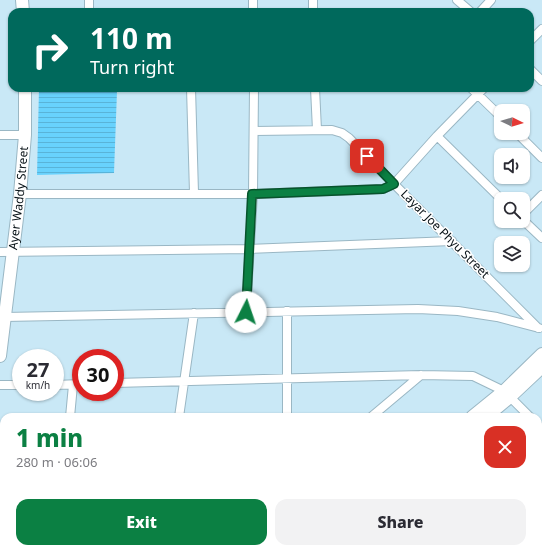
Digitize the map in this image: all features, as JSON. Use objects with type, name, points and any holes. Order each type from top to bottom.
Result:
[{"type":"street","points":[[457,0],[466,8]]},
{"type":"street","points":[[484,8],[491,0]]},
{"type":"street","points":[[534,37],[542,29]]},
{"type":"street","points":[[534,73],[542,81]]},
{"type":"street","name":"Ayer Waddy Street","points":[[0,356],[4,317],[6,252],[20,194],[25,135],[24,92]]},
{"type":"street","points":[[191,92],[194,194]]},
{"type":"street","points":[[246,312],[252,194],[254,92]]},
{"type":"street","points":[[315,92],[316,130]]},
{"type":"street","points":[[476,92],[494,110]]},
{"type":"street","points":[[20,194],[252,194],[383,189],[394,184],[437,136],[478,94]]},
{"type":"street","name":"Layar Joe Phyu Street","points":[[254,131],[332,130],[342,132],[540,330]]},
{"type":"street","points":[[0,135],[25,135]]},
{"type":"street","points":[[437,136],[494,192]]},
{"type":"street","points":[[524,140],[542,158]]},
{"type":"street","points":[[530,207],[542,195]]},
{"type":"street","points":[[530,227],[542,238]]},
{"type":"street","points":[[6,252],[250,249],[452,241]]},
{"type":"street","points":[[4,317],[410,309],[458,311],[497,317],[540,330]]},
{"type":"street","points":[[287,311],[287,413]]},
{"type":"street","points":[[180,413],[194,313]]},
{"type":"street","points":[[490,413],[542,354]]},
{"type":"street","points":[[478,413],[507,394],[542,367]]},
{"type":"street","points":[[376,413],[421,375]]},
{"type":"street","points":[[124,383],[421,375],[473,376],[507,394],[526,413]]},
{"type":"street","points":[[0,385],[12,385]]},
{"type":"street","points":[[71,413],[73,401]]},
{"type":"water","points":[[39,92],[117,92],[114,173],[37,175]]},
{"type":"route","points":[[246,312],[252,194],[383,189],[394,184],[367,156]]}]
